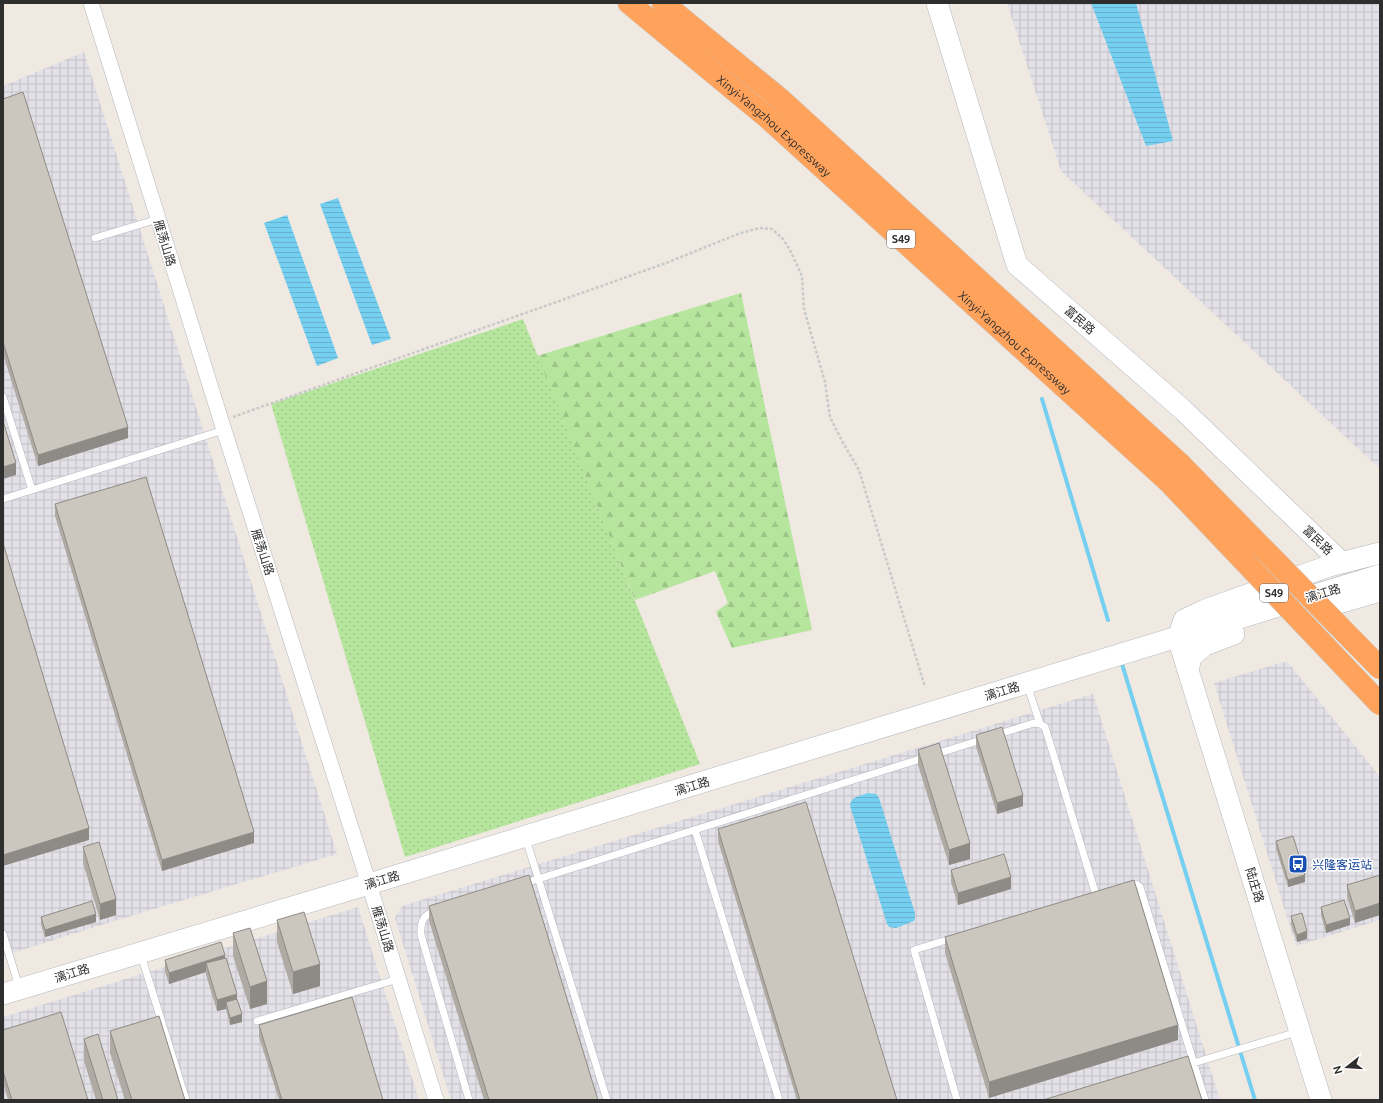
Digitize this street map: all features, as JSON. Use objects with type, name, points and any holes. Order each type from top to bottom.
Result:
[{"type":"highway","name":"Xinyi-Yangzhou Expressway","points":[[629,3],[768,118],[1168,481],[1380,704]]},
{"type":"highway","name":"Xinyi-Yangzhou Expressway","points":[[662,3],[780,99],[1180,464],[1380,668]]},
{"type":"street","name":"雁荡山路","points":[[91,3],[222,426],[369,884],[436,1100]]},
{"type":"street","name":"富民路","points":[[937,3],[1017,264],[1183,410],[1342,563]]},
{"type":"street","points":[[1178,638],[1184,620],[1198,613],[1314,572],[1380,553]]},
{"type":"street","points":[[1130,652],[1158,653],[1188,670],[1191,657],[1205,645],[1222,638],[1379,588]]},
{"type":"street","name":"漓江路","points":[[11,992],[1130,652],[1178,638],[1379,588]]},
{"type":"street","name":"陆庄路","points":[[1178,638],[1321,1100]]},
{"type":"lane","points":[[95,238],[158,219]]},
{"type":"lane","points":[[3,397],[32,490]]},
{"type":"lane","points":[[3,499],[222,426]]},
{"type":"lane","points":[[1027,684],[1040,724]]},
{"type":"lane","points":[[516,885],[1034,723],[1045,727],[1096,895]]},
{"type":"lane","points":[[695,830],[779,1100]]},
{"type":"lane","points":[[525,836],[607,1100]]},
{"type":"lane","points":[[1116,889],[1136,884],[1140,887],[1190,1064],[1205,1100]]},
{"type":"lane","points":[[443,908],[428,913],[423,918],[420,926],[421,935],[469,1100]]},
{"type":"lane","points":[[3,934],[11,992]]},
{"type":"lane","points":[[958,1100],[914,950],[960,936]]},
{"type":"lane","points":[[140,953],[186,1100]]},
{"type":"lane","points":[[257,1021],[398,979]]},
{"type":"lane","points":[[1190,1064],[1300,1031]]},
{"type":"path","points":[[222,426],[666,263],[738,234],[759,228],[772,229],[783,239],[790,250],[802,276],[804,309],[825,382],[830,417],[859,470],[925,687]]},
{"type":"shaded area","points":[[1007,3],[1380,3],[1380,469],[1061,171]]},
{"type":"shaded area","points":[[84,52],[337,854],[3,956],[3,86]]},
{"type":"shaded area","points":[[1287,661],[1380,777],[1380,920],[1296,946],[1214,683]]},
{"type":"shaded area","points":[[1093,694],[1220,1100],[451,1100],[395,918],[402,906]]},
{"type":"shaded area","points":[[358,907],[419,1100],[3,1100],[3,1017]]},
{"type":"green space","points":[[741,293],[812,630],[732,648],[716,612],[728,603],[715,571],[635,600],[537,356]]},
{"type":"green space","points":[[523,319],[700,764],[405,857],[271,404]]},
{"type":"water","points":[[1091,3],[1136,3],[1173,141],[1146,146]]},
{"type":"water","points":[[338,198],[391,339],[372,345],[320,204]]},
{"type":"water","points":[[287,215],[338,358],[317,366],[264,223]]},
{"type":"water","points":[[868,793],[876,794],[879,798],[915,913],[914,921],[896,928],[889,927],[887,924],[850,806],[854,798]]},
{"type":"building","points":[[23,92],[128,427],[38,455],[3,342],[3,99]]},
{"type":"building","points":[[3,421],[16,463],[3,467]]},
{"type":"building","points":[[146,477],[254,832],[162,860],[55,504]]},
{"type":"building","points":[[3,543],[89,828],[3,855]]},
{"type":"building","points":[[1002,727],[1023,795],[997,803],[976,735]]},
{"type":"building","points":[[939,743],[970,843],[949,850],[918,750]]},
{"type":"building","points":[[806,802],[897,1100],[800,1100],[718,829]]},
{"type":"building","points":[[1293,836],[1305,875],[1288,880],[1276,841]]},
{"type":"building","points":[[99,842],[116,899],[100,904],[83,847]]},
{"type":"building","points":[[1004,854],[1011,877],[958,893],[951,870]]},
{"type":"building","points":[[529,875],[598,1100],[489,1100],[429,906]]},
{"type":"building","points":[[1380,875],[1380,903],[1355,911],[1347,885]]},
{"type":"building","points":[[1134,880],[1178,1025],[989,1082],[945,937]]},
{"type":"building","points":[[1344,900],[1350,918],[1326,925],[1321,907]]},
{"type":"building","points":[[92,901],[96,914],[45,930],[41,917]]},
{"type":"building","points":[[304,912],[320,964],[293,972],[277,920]]},
{"type":"building","points":[[1302,913],[1307,931],[1297,935],[1291,916]]},
{"type":"building","points":[[250,928],[267,981],[250,987],[233,933]]},
{"type":"building","points":[[221,942],[225,955],[169,973],[165,960]]},
{"type":"building","points":[[226,958],[237,994],[217,1000],[206,963]]},
{"type":"building","points":[[352,997],[383,1100],[282,1100],[259,1025]]},
{"type":"building","points":[[237,999],[242,1014],[230,1018],[226,1002]]},
{"type":"building","points":[[61,1012],[88,1100],[12,1100],[3,1071],[3,1030]]},
{"type":"building","points":[[159,1016],[185,1100],[132,1100],[110,1031]]},
{"type":"building","points":[[98,1034],[118,1100],[103,1100],[84,1039]]},
{"type":"building","points":[[1188,1056],[1202,1100],[1043,1100]]},
{"type":"waterway","points":[[1042,399],[1108,620]]},
{"type":"waterway","points":[[1122,664],[1255,1100]]},
{"type":"place","name":"兴隆客运站","points":[[1298,864]]}]
